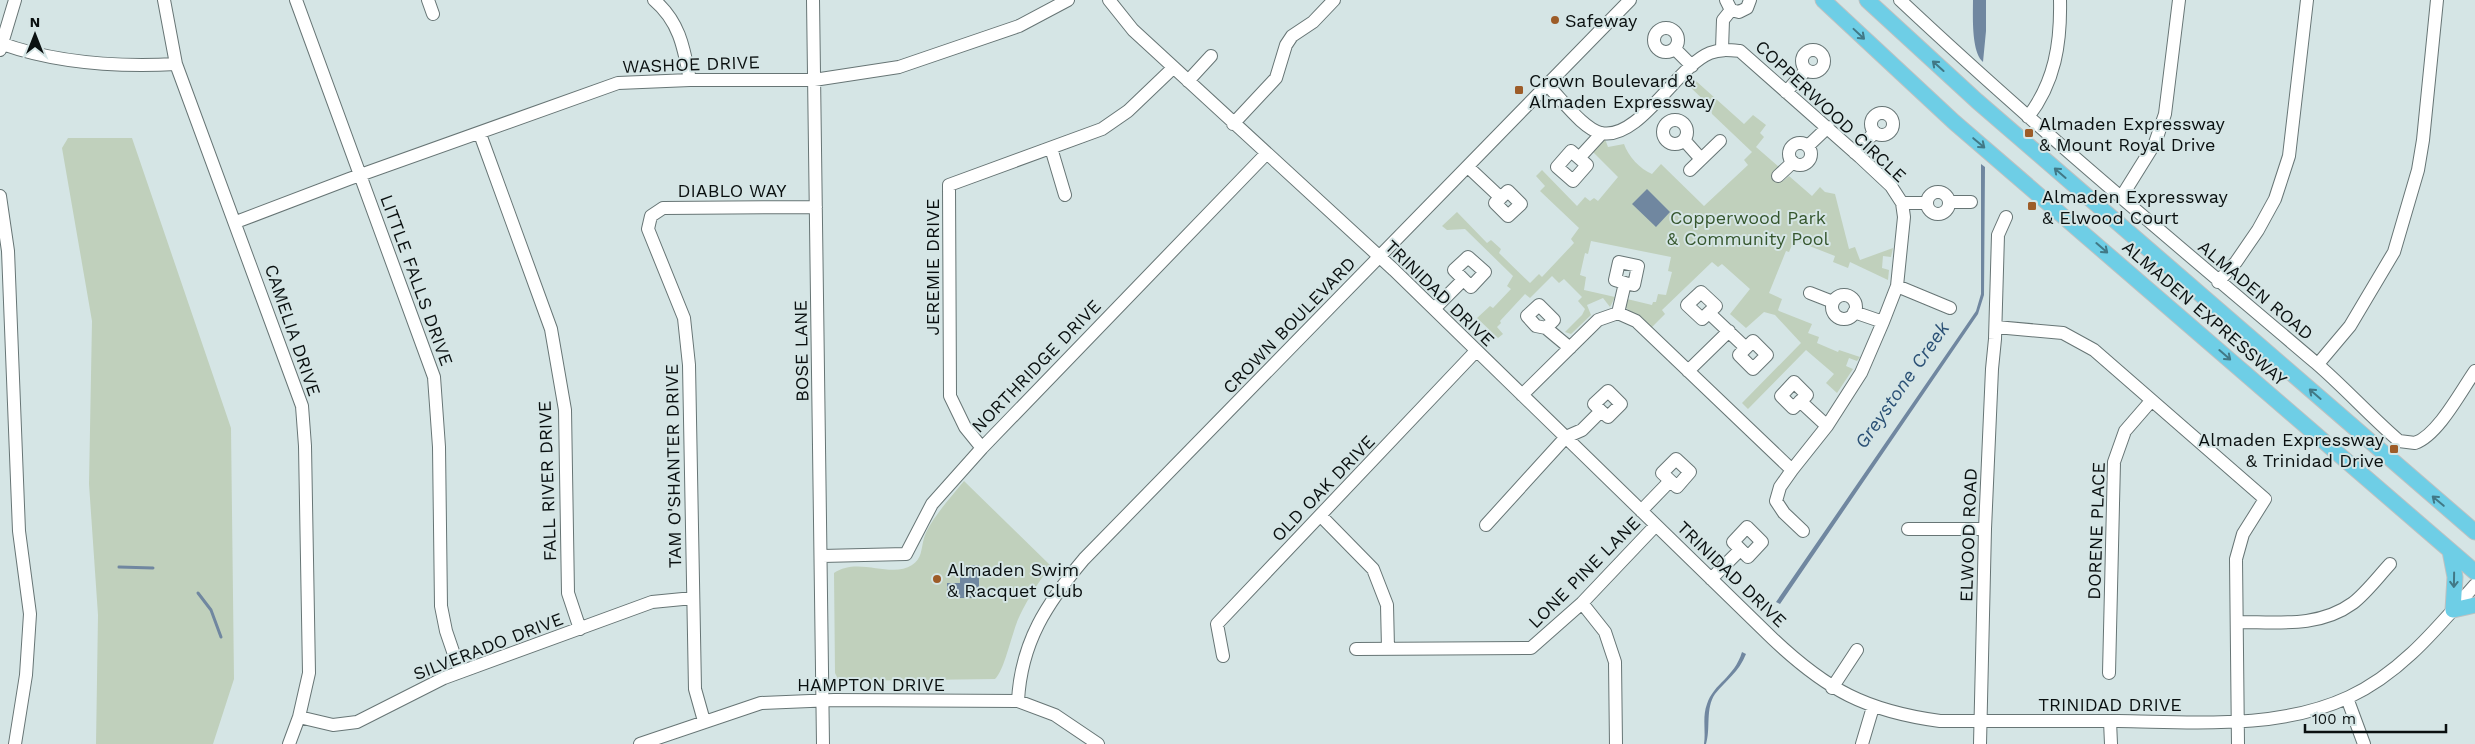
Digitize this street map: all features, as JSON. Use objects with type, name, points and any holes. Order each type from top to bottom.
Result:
[{"type":"main road","name":"ALMADEN EXPRESSWAY","points":[[1823,0],[1954,122],[2475,572]]},
{"type":"main road","name":"ALMADEN EXPRESSWAY","points":[[1867,0],[1977,101],[2475,532]]},
{"type":"main road","points":[[2450,551],[2456,578],[2453,610],[2475,606]]},
{"type":"street","points":[[15,0],[1,46],[67,60],[134,66],[176,64]]},
{"type":"street","name":"CAMELIA DRIVE","points":[[164,0],[176,64],[236,222],[302,406],[305,446],[309,673],[299,717],[289,744]]},
{"type":"street","name":"LITTLE FALLS DRIVE","points":[[296,0],[434,377],[439,447],[441,606],[446,631],[460,672]]},
{"type":"street","points":[[428,0],[433,14]]},
{"type":"street","points":[[654,0],[664,8],[682,39],[690,80]]},
{"type":"street","name":"BOSE LANE","points":[[813,0],[822,556],[823,744]]},
{"type":"street","name":"WASHOE DRIVE","points":[[236,222],[618,82],[814,80],[898,68],[1019,26],[1068,0]]},
{"type":"street","name":"TRINIDAD DRIVE","points":[[1110,0],[1133,30],[1434,309],[1799,664],[1832,688],[1873,707],[1905,716],[1940,721],[2237,721],[2290,716],[2347,698],[2400,664],[2432,635],[2475,585]]},
{"type":"street","points":[[1233,124],[1276,78],[1286,45],[1292,36],[1313,22],[1334,0]]},
{"type":"street","name":"CROWN BOULEVARD","points":[[1018,701],[1024,664],[1031,640],[1042,615],[1057,591],[1088,554],[1630,0]]},
{"type":"street","points":[[1547,85],[1584,124],[1602,133],[1628,129],[1692,66],[1708,54],[1722,49],[1723,20],[1729,5],[1743,11],[1749,5],[1750,0]]},
{"type":"street","name":"ALMADEN ROAD","points":[[1900,0],[2028,117],[2122,196],[2218,282],[2318,364],[2399,441],[2411,444],[2419,442],[2428,435],[2446,414],[2475,371]]},
{"type":"street","points":[[2028,117],[2047,88],[2057,56],[2061,26],[2060,0]]},
{"type":"street","points":[[2122,196],[2156,143],[2165,114],[2179,0]]},
{"type":"street","points":[[2218,282],[2236,262],[2258,230],[2275,199],[2290,156],[2306,0]]},
{"type":"street","points":[[2318,364],[2350,326],[2394,252],[2418,170],[2422,148],[2437,0]]},
{"type":"street","points":[[1654,28],[1655,42],[1658,48],[1664,52],[1675,49],[1692,66]]},
{"type":"street","points":[[1786,92],[1806,70],[1802,63],[1805,52],[1822,48]]},
{"type":"street","name":"COPPERWOOD CIRCLE","points":[[1722,49],[1740,51],[1891,186],[1902,203],[1904,217],[1897,286],[1883,322],[1861,373],[1827,426],[1780,487],[1776,501],[1784,513],[1803,531]]},
{"type":"street","points":[[1188,82],[1210,56]]},
{"type":"street","name":"JEREMIE DRIVE","points":[[982,448],[965,427],[950,396],[949,185],[1102,129],[1128,111],[1174,68]]},
{"type":"street","points":[[1652,106],[1668,123],[1664,129],[1666,140],[1677,144],[1684,140],[1701,159]]},
{"type":"street","points":[[1855,153],[1875,132],[1871,126],[1872,119],[1882,113],[1892,112]]},
{"type":"street","points":[[1778,176],[1793,162],[1789,156],[1792,146],[1798,143],[1808,146],[1828,128]]},
{"type":"street","points":[[1579,158],[1602,133]]},
{"type":"street","name":"FALL RIVER DRIVE","points":[[480,134],[551,329],[565,410],[568,593],[580,629]]},
{"type":"street","points":[[1690,170],[1720,141]]},
{"type":"street","points":[[1051,148],[1065,195]]},
{"type":"street","name":"NORTHRIDGE DRIVE","points":[[822,556],[906,554],[932,504],[982,448],[1266,154]]},
{"type":"street","points":[[1468,167],[1500,198]]},
{"type":"street","points":[[0,196],[8,251],[19,531],[30,614],[26,675],[15,744]]},
{"type":"street","points":[[1902,203],[1927,203],[1929,209],[1938,214],[1945,211],[1949,202],[1970,202]]},
{"type":"street","name":"DIABLO WAY","points":[[651,216],[662,208],[816,207]]},
{"type":"street","name":"TAM O'SHANTER DRIVE","points":[[651,216],[648,229],[684,318],[688,355],[695,689],[704,721]]},
{"type":"street","name":"ELWOOD ROAD","points":[[1980,744],[1985,529],[1992,369],[1996,327],[1998,235],[2006,217]]},
{"type":"street","points":[[1434,309],[1463,280]]},
{"type":"street","points":[[1618,313],[1625,283]]},
{"type":"street","points":[[1897,286],[1950,308]]},
{"type":"street","points":[[1810,293],[1833,302],[1833,313],[1839,318],[1849,318],[1854,312],[1883,322]]},
{"type":"street","points":[[1522,395],[1598,320],[1618,313],[1636,321],[1792,470]]},
{"type":"street","points":[[1709,313],[1746,348]]},
{"type":"street","points":[[1996,327],[2062,333],[2094,350],[2265,499],[2243,534],[2236,559],[2238,744]]},
{"type":"street","points":[[1546,328],[1570,348]]},
{"type":"street","points":[[1688,371],[1728,331]]},
{"type":"street","name":"OLD OAK DRIVE","points":[[1223,656],[1217,624],[1476,351]]},
{"type":"street","points":[[1783,385],[1794,382],[1807,395],[1800,401],[1827,426]]},
{"type":"street","name":"DORENE PLACE","points":[[2109,673],[2114,462],[2125,431],[2151,401]]},
{"type":"street","points":[[1486,525],[1566,438],[1582,430],[1601,411]]},
{"type":"street","points":[[1641,511],[1670,481]]},
{"type":"street","points":[[1321,516],[1373,569],[1387,605],[1388,648]]},
{"type":"street","name":"LONE PINE LANE","points":[[1356,649],[1531,648],[1582,603],[1656,525]]},
{"type":"street","points":[[1908,529],[1985,529]]},
{"type":"street","points":[[1711,579],[1740,550]]},
{"type":"street","points":[[2238,622],[2302,623],[2331,617],[2354,602],[2390,564]]},
{"type":"street","name":"SILVERADO DRIVE","points":[[299,717],[333,725],[357,722],[460,672],[652,602],[693,598]]},
{"type":"street","points":[[1582,603],[1605,632],[1615,662],[1616,744]]},
{"type":"street","points":[[1832,688],[1856,650]]},
{"type":"street","points":[[2347,698],[2364,744]]},
{"type":"street","name":"HAMPTON DRIVE","points":[[640,744],[761,703],[823,700],[1018,701],[1055,716],[1098,744]]},
{"type":"street","points":[[1862,744],[1873,707]]},
{"type":"street","points":[[2110,721],[2111,744]]},
{"type":"green space","name":"Copperwood Park & Community Pool","points":[[1696,81],[1744,124],[1753,115],[1766,125],[1760,133],[1764,137],[1756,147],[1779,167],[1774,173],[1783,181],[1789,176],[1812,196],[1820,187],[1825,192],[1835,194],[1849,249],[1855,247],[1860,260],[1893,248],[1891,257],[1883,256],[1882,268],[1889,270],[1888,280],[1850,262],[1848,268],[1833,262],[1835,256],[1794,240],[1789,252],[1786,251],[1769,293],[1782,299],[1779,311],[1812,324],[1808,333],[1819,337],[1817,343],[1838,352],[1839,350],[1860,357],[1857,361],[1849,358],[1846,366],[1853,369],[1837,393],[1826,383],[1834,374],[1806,350],[1748,409],[1742,403],[1801,343],[1775,315],[1764,312],[1746,328],[1730,314],[1750,289],[1722,264],[1718,267],[1712,262],[1662,310],[1665,314],[1651,328],[1625,307],[1627,299],[1652,305],[1653,302],[1656,302],[1658,294],[1666,295],[1672,272],[1668,271],[1671,257],[1591,241],[1588,254],[1585,253],[1580,275],[1586,277],[1584,290],[1615,297],[1610,307],[1603,298],[1587,305],[1591,315],[1571,334],[1565,332],[1582,315],[1585,309],[1578,301],[1582,297],[1564,279],[1559,283],[1552,276],[1530,298],[1525,294],[1500,321],[1501,323],[1497,327],[1503,334],[1498,338],[1477,318],[1490,306],[1493,308],[1511,289],[1507,286],[1513,276],[1465,229],[1447,230],[1442,226],[1457,212],[1487,243],[1491,240],[1501,249],[1499,253],[1530,283],[1539,274],[1542,277],[1574,243],[1571,239],[1579,228],[1540,191],[1545,186],[1536,176],[1542,170],[1577,206],[1585,197],[1590,201],[1594,198],[1598,201],[1618,177],[1592,151],[1605,139],[1608,147],[1624,144],[1635,162],[1652,174],[1661,164],[1704,206],[1748,165],[1744,160],[1752,152],[1712,114],[1710,106],[1690,87]]},
{"type":"green space","points":[[68,138],[132,138],[231,428],[234,679],[213,744],[96,744],[98,615],[89,484],[92,321],[62,148]]},
{"type":"green space","name":"Almaden Swim & Racquet Club","points":[[964,481],[1051,566],[1034,589],[1020,615],[999,674],[995,679],[845,681],[838,679],[835,673],[834,573],[843,568],[853,567],[904,569],[915,563],[922,550],[924,538],[931,524]]},
{"type":"water","points":[[1973,0],[1986,0],[1983,62],[1976,50]]},
{"type":"water","points":[[1981,164],[1985,167],[1984,295],[1978,314],[1780,604],[1776,602],[1976,311],[1981,294]]},
{"type":"water","points":[[1647,189],[1670,212],[1656,227],[1632,204]]},
{"type":"water","points":[[979,565],[979,598],[947,598],[947,583],[960,583],[960,566]]},
{"type":"water","points":[[1742,652],[1746,654],[1740,666],[1712,700],[1706,744],[1704,744],[1707,704],[1714,691],[1734,668]]},
{"type":"waterway","points":[[119,567],[153,568]]},
{"type":"waterway","points":[[198,593],[211,610],[221,637]]},
{"type":"place","name":"Safeway","points":[[1555,20]]},
{"type":"place","name":"Crown Boulevard & Almaden Expressway","points":[[1519,90]]},
{"type":"place","name":"Almaden Expressway & Mount Royal Drive","points":[[2029,133]]},
{"type":"place","name":"Almaden Expressway & Elwood Court","points":[[2032,206]]},
{"type":"place","name":"Almaden Expressway & Trinidad Drive","points":[[2394,449]]},
{"type":"place","name":"Almaden Swim & Racquet Club","points":[[937,579]]},
{"type":"water label","name":"Greystone Creek","points":[[1902,385]]}]
